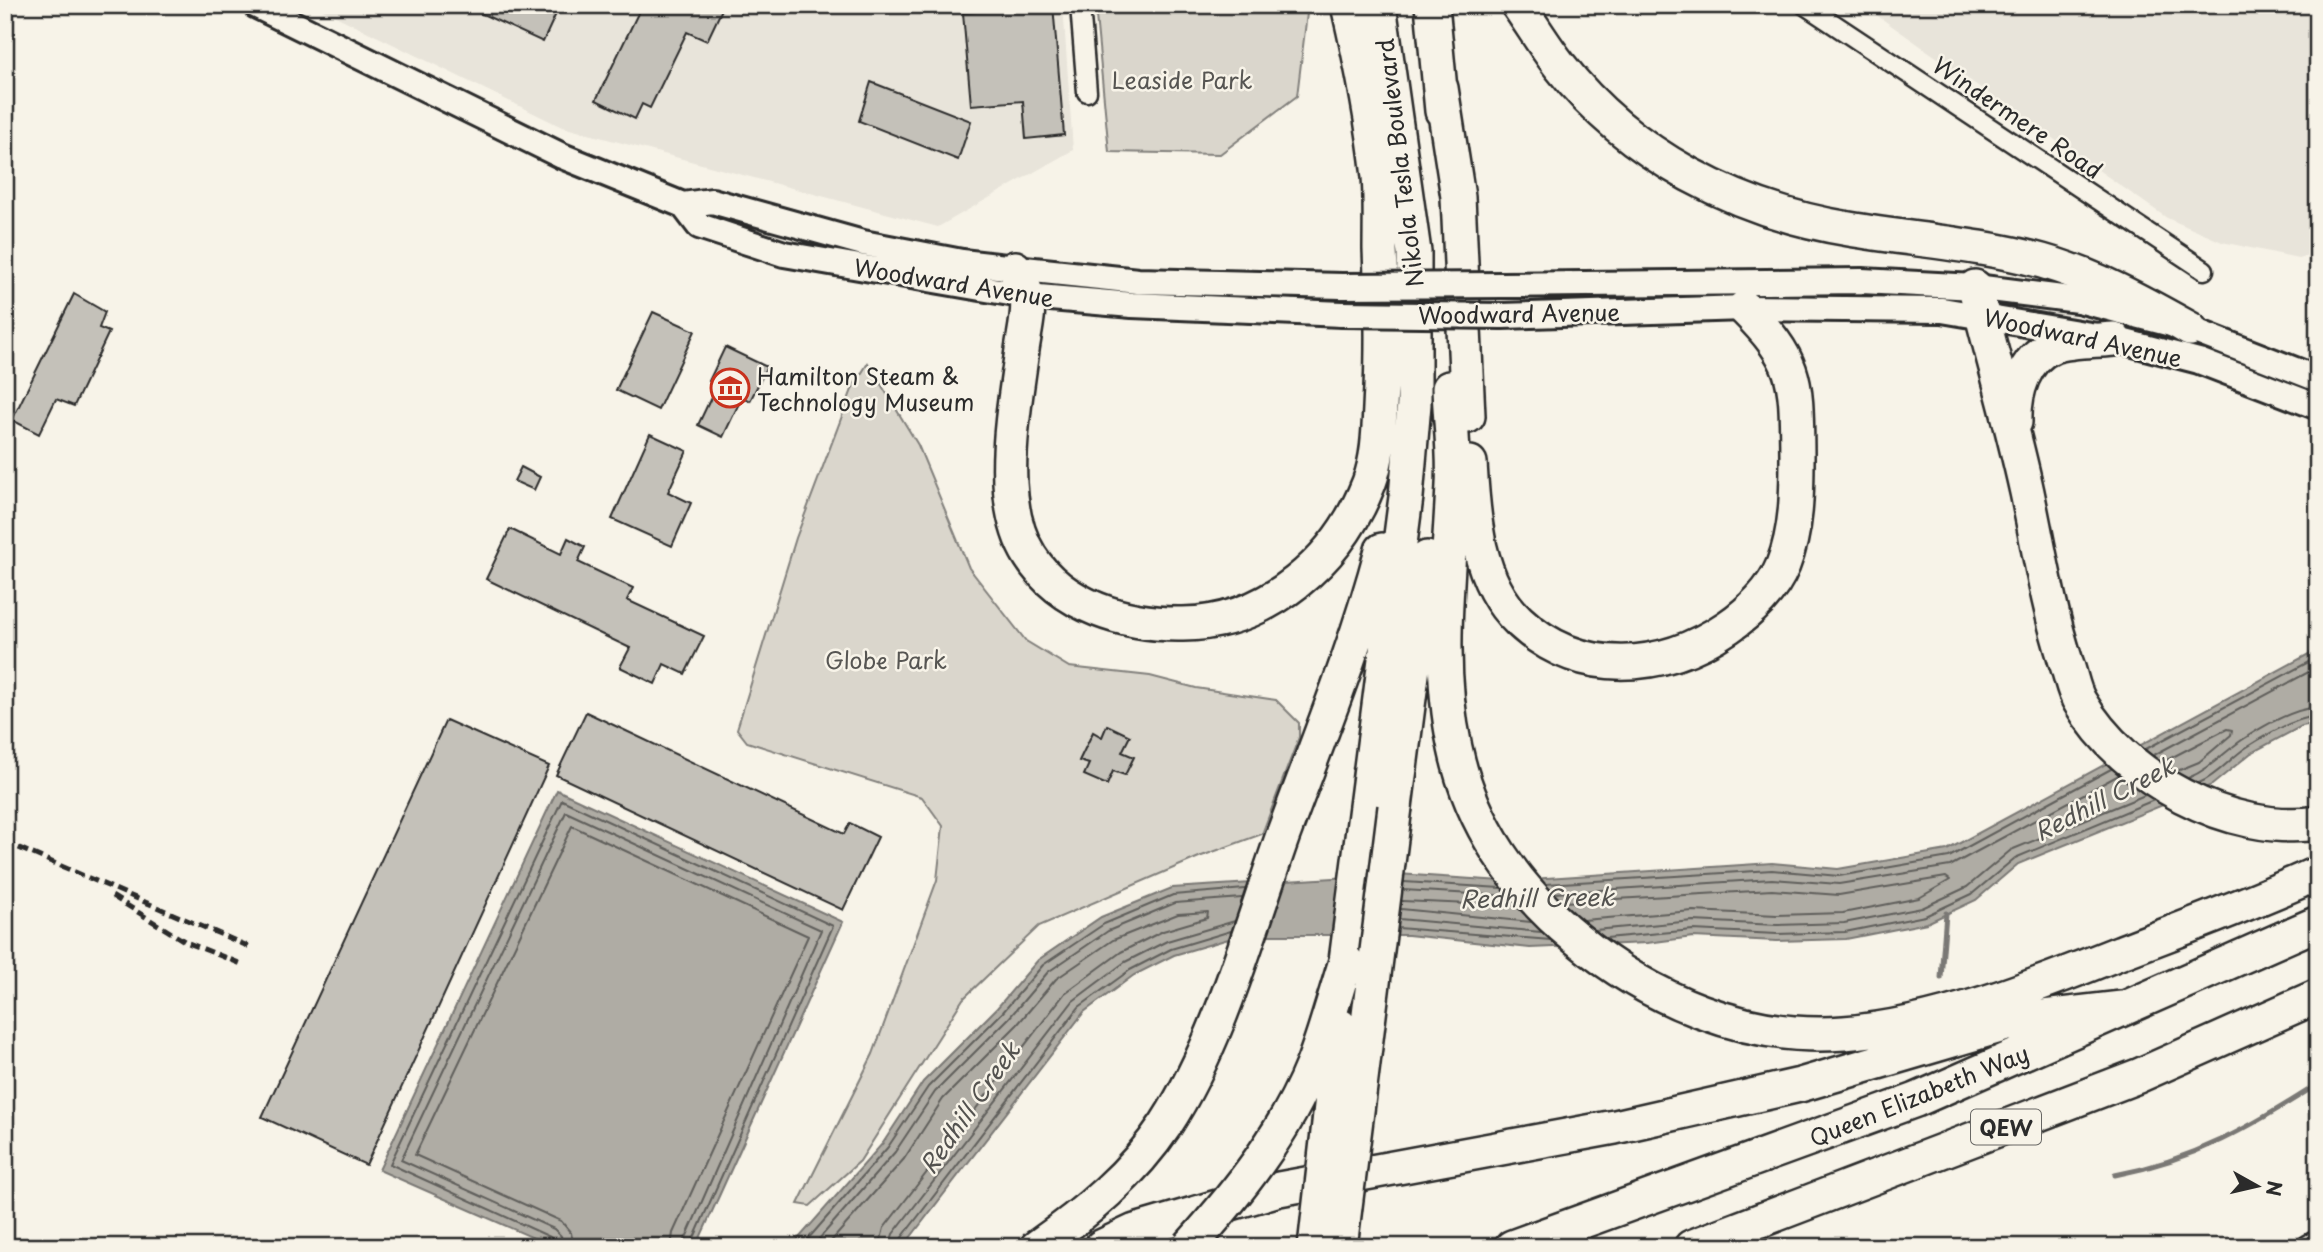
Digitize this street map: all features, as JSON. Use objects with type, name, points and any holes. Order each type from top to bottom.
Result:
[{"type":"highway","points":[[1021,282],[1010,460],[1013,513],[1030,556],[1041,570],[1075,599],[1097,610],[1167,624],[1219,620],[1273,599],[1303,579],[1330,551],[1352,517],[1370,481],[1378,435],[1383,347],[1379,178],[1348,5]]},
{"type":"highway","name":"Nikola Tesla Boulevard","points":[[1379,5],[1414,252],[1414,404]]},
{"type":"highway","name":"Nikola Tesla Boulevard","points":[[1432,5],[1441,88],[1452,302],[1449,388]]},
{"type":"highway","points":[[1518,5],[1560,66],[1598,107],[1639,144],[1699,180],[1755,204],[1809,220],[2039,260],[2101,281],[2190,329]]},
{"type":"highway","points":[[1441,88],[1458,197],[1471,481],[1482,561],[1497,591],[1517,620],[1551,643],[1598,662],[1640,664],[1674,655],[1708,641],[1748,613],[1783,567],[1792,533],[1797,496],[1796,392],[1784,354],[1744,308]]},
{"type":"highway","points":[[1978,301],[2018,449],[2057,634],[2079,700],[2104,738],[2165,786],[2199,803],[2250,820],[2294,827],[2318,824]]},
{"type":"highway","points":[[2018,449],[2014,404],[2018,385],[2038,356],[2058,345],[2114,339]]},
{"type":"highway","points":[[1189,1247],[1249,1178],[1280,1130],[1312,1064],[1346,961],[1380,812],[1449,388]]},
{"type":"highway","points":[[1449,388],[1453,481],[1443,617],[1444,684],[1466,788],[1502,862],[1552,918],[1602,960],[1644,987],[1684,1006],[1748,1025],[1799,1032],[1844,1033],[1918,1020],[2076,970],[2318,873]]},
{"type":"highway","points":[[1340,1247],[1414,404]]},
{"type":"highway","points":[[1037,1247],[1096,1202],[1127,1173],[1172,1111],[1209,1036],[1370,596],[1392,512],[1414,404]]},
{"type":"highway","name":"Queen Elizabeth Way","points":[[1513,1247],[1916,1100],[2318,923]]},
{"type":"highway","points":[[1315,1247],[1346,961]]},
{"type":"highway","name":"QEW","points":[[1691,1247],[2138,1076],[2318,996]]},
{"type":"highway","points":[[1101,1247],[1135,1231],[1279,1189],[1615,1127],[1800,1085],[2024,1019],[2122,1008]]},
{"type":"main road","name":"Woodward Avenue","points":[[255,5],[562,156],[683,205],[699,226],[784,254],[1021,282],[1132,305],[1342,314],[1502,316],[1744,308],[1942,310],[1978,301],[2078,300],[2190,329],[2318,379]]},
{"type":"main road","name":"Woodward Avenue","points":[[1021,282],[1138,281],[1342,286],[1862,281],[1978,301],[2199,361],[2318,407]]},
{"type":"street","points":[[1080,5],[1087,92]]},
{"type":"street","name":"Windermere Road","points":[[1805,5],[2204,270]]},
{"type":"street","points":[[2309,1247],[2318,1242]]},
{"type":"shaded area","points":[[313,5],[1063,5],[1073,150],[938,227],[562,127]]},
{"type":"shaded area","points":[[1862,5],[2318,5],[2318,252],[2298,258],[2222,242],[2167,218]]},
{"type":"green space","name":"Leaside Park","points":[[1095,5],[1308,5],[1297,96],[1220,154],[1109,152]]},
{"type":"green space","name":"Globe Park","points":[[868,363],[918,445],[969,568],[1026,641],[1069,667],[1150,676],[1196,688],[1276,700],[1299,723],[1299,737],[1262,834],[1199,857],[1039,926],[963,999],[860,1161],[810,1206],[798,1204],[873,1054],[937,880],[943,826],[922,797],[747,742],[737,729],[796,538],[853,387]]},
{"type":"water","name":"Redhill Creek","points":[[2318,649],[2318,723],[2302,726],[2251,753],[2212,785],[2018,864],[1976,900],[1927,923],[1846,939],[1777,941],[1693,937],[1647,943],[1530,948],[1408,935],[1242,935],[1174,955],[1134,975],[1084,1012],[903,1247],[791,1247],[883,1143],[923,1082],[997,1008],[1038,960],[1101,917],[1172,888],[1398,874],[1502,881],[1772,863],[1838,869],[1947,850]]},
{"type":"water","points":[[557,790],[843,922],[696,1247],[554,1247],[379,1170]]},
{"type":"building","points":[[463,5],[560,5],[543,42]]},
{"type":"building","points":[[642,5],[724,5],[707,41],[687,32],[650,108],[642,104],[635,119],[596,100]]},
{"type":"building","points":[[1002,5],[1053,5],[1064,135],[1026,139],[1023,101],[971,105],[963,13],[1002,10]]},
{"type":"building","points":[[871,82],[971,121],[958,160],[859,121]]},
{"type":"building","points":[[74,294],[105,312],[99,328],[109,332],[74,406],[56,399],[39,434],[12,420]]},
{"type":"building","points":[[653,312],[695,331],[658,410],[616,390]]},
{"type":"building","points":[[725,347],[767,367],[750,401],[742,397],[723,437],[698,425],[717,385],[709,381]]},
{"type":"building","points":[[650,434],[687,451],[668,492],[691,503],[672,546],[612,519]]},
{"type":"building","points":[[521,467],[540,477],[534,490],[514,481]]},
{"type":"building","points":[[510,529],[561,554],[568,538],[585,547],[578,562],[633,588],[627,600],[704,636],[685,674],[664,664],[655,684],[620,667],[630,648],[486,579]]},
{"type":"building","points":[[586,712],[844,834],[850,823],[878,837],[843,910],[556,775]]},
{"type":"building","points":[[446,720],[549,766],[366,1165],[262,1117]]},
{"type":"building","points":[[1107,725],[1130,736],[1122,752],[1134,757],[1125,775],[1113,771],[1107,785],[1084,775],[1089,764],[1079,761],[1093,732],[1102,737]]},
{"type":"waterway","points":[[1941,978],[1946,913]]},
{"type":"waterway","points":[[2115,1175],[2171,1161],[2221,1140],[2318,1084]]},
{"type":"railway","points":[[5,842],[250,947]]},
{"type":"railway","points":[[112,896],[186,942],[244,965]]},
{"type":"place","name":"Hamilton Steam & Technology Museum","points":[[730,388]]}]
